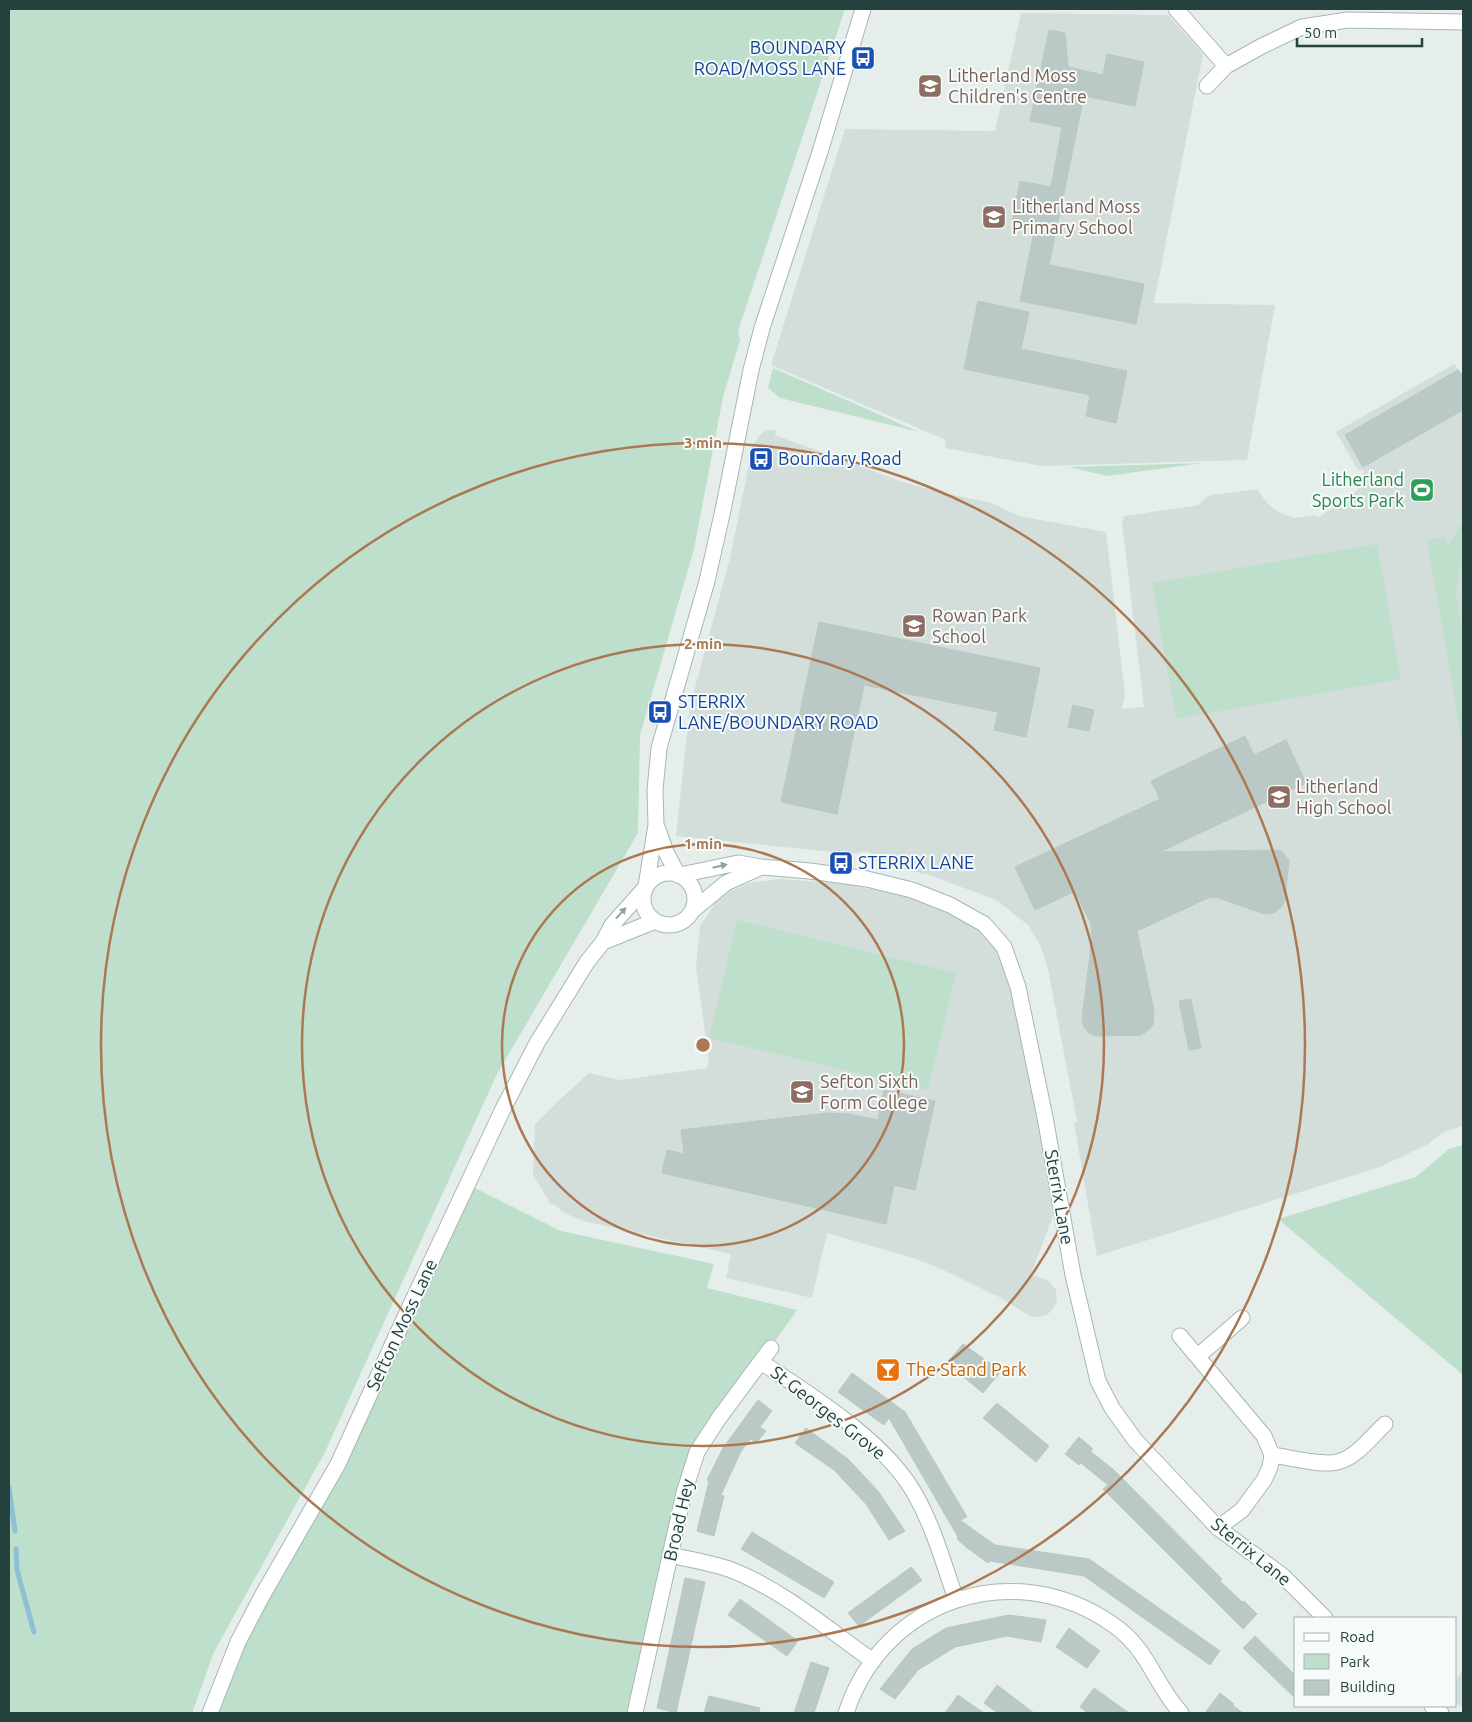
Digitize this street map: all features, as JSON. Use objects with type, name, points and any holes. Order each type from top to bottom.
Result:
[{"type":"street","points":[[656,825],[666,852],[679,875],[692,887],[695,903],[685,920],[670,926],[655,921],[645,910],[643,896],[656,825],[655,790],[659,748],[707,581],[762,328],[820,152],[864,9]]},
{"type":"street","points":[[1176,9],[1226,66]]},
{"type":"street","points":[[1207,86],[1226,66],[1302,27],[1348,20],[1463,22]]},
{"type":"street","name":"Sterrix Lane","points":[[679,875],[738,862],[761,867],[810,871],[867,879],[912,890],[950,905],[984,924],[1004,947],[1018,987],[1045,1117],[1073,1275],[1098,1381],[1112,1408],[1135,1440],[1218,1528],[1283,1576],[1324,1617]]},
{"type":"street","name":"Sterrix Lane","points":[[692,911],[726,883],[761,867]]},
{"type":"street","points":[[646,887],[651,880],[664,874],[679,875]]},
{"type":"street","name":"Sefton Moss Lane","points":[[210,1713],[238,1642],[258,1603],[342,1456],[404,1318],[528,1060],[565,996],[587,962],[603,942],[612,924],[646,887]]},
{"type":"street","name":"Sefton Moss Lane","points":[[603,942],[655,921]]},
{"type":"street","points":[[1198,1356],[1242,1318]]},
{"type":"street","points":[[1180,1336],[1264,1436],[1272,1455],[1270,1467],[1253,1497],[1242,1510],[1218,1528]]},
{"type":"street","name":"Broad Hey","points":[[635,1713],[687,1484],[698,1452],[719,1418],[771,1348]]},
{"type":"street","name":"St Georges Grove","points":[[761,1362],[817,1400],[867,1439],[904,1476],[927,1516],[956,1600]]},
{"type":"street","points":[[1272,1455],[1316,1462],[1336,1462],[1353,1455],[1385,1424]]},
{"type":"street","points":[[670,1555],[732,1570],[757,1581],[776,1592],[873,1661]]},
{"type":"street","points":[[846,1713],[855,1691],[873,1661],[905,1628],[920,1617],[956,1600],[980,1593],[1003,1590],[1023,1591],[1067,1601],[1093,1612],[1127,1635],[1140,1650],[1173,1704],[1181,1713]]},
{"type":"shaded area","name":"Litherland Moss Primary School","points":[[1021,13],[1168,15],[1203,54],[1154,303],[1275,305],[1247,460],[1041,466],[945,448],[946,440],[771,365],[845,129],[995,131]]},
{"type":"shaded area","name":"Litherland High School","points":[[1454,364],[1463,374],[1463,1126],[1444,1132],[1428,1144],[1380,1167],[1097,1256],[1074,1123],[1077,1122],[1048,969],[1041,947],[1028,925],[996,900],[924,873],[891,865],[867,851],[851,854],[676,836],[690,706],[730,558],[753,444],[762,433],[767,430],[776,430],[775,435],[903,482],[947,494],[992,503],[1019,516],[1106,532],[1125,694],[1122,709],[1144,707],[1122,523],[1124,516],[1199,505],[1205,498],[1211,495],[1257,489],[1267,503],[1280,513],[1295,518],[1316,515],[1318,518],[1358,490],[1364,470],[1358,470],[1336,432]]},
{"type":"shaded area","name":"Sefton Sixth Form College","points":[[780,879],[847,884],[900,895],[960,915],[1003,945],[1058,1203],[1031,1274],[1049,1281],[1056,1290],[1057,1302],[1048,1314],[1040,1317],[1031,1317],[1001,1298],[939,1268],[910,1257],[827,1233],[812,1298],[726,1278],[731,1254],[584,1221],[564,1213],[554,1204],[551,1205],[533,1175],[535,1124],[589,1073],[620,1080],[707,1068],[709,1061],[696,967],[700,926],[717,901],[731,891],[749,883]]},
{"type":"shaded area","points":[[1463,1670],[1463,1708],[1457,1703],[1457,1679]]},
{"type":"green space","points":[[9,9],[845,9],[738,331],[740,340],[723,397],[694,549],[640,735],[638,833],[497,1074],[325,1452],[214,1652],[192,1713],[9,1713]]},
{"type":"green space","points":[[773,368],[919,432],[780,398],[768,388]]},
{"type":"green space","points":[[1203,463],[1107,476],[1069,467]]},
{"type":"green space","points":[[1463,521],[1463,556],[1456,594],[1463,639],[1463,746],[1427,540],[1445,537],[1448,546]]},
{"type":"green space","points":[[1377,544],[1401,679],[1176,719],[1152,583]]},
{"type":"green space","points":[[737,920],[956,973],[928,1090],[709,1038]]},
{"type":"green space","points":[[1463,1145],[1463,1375],[1278,1219],[1416,1177],[1449,1149]]},
{"type":"green space","points":[[461,1181],[561,1231],[714,1264],[707,1288],[797,1310],[697,1452],[635,1713],[204,1713],[335,1456]]},
{"type":"building","points":[[1049,30],[1065,33],[1068,67],[1103,75],[1107,54],[1144,62],[1135,106],[1084,96],[1049,265],[1144,284],[1136,324],[1020,301],[1035,227],[1012,222],[1020,181],[1051,187],[1062,127],[1030,121]]},
{"type":"building","points":[[978,301],[1029,312],[1021,349],[1127,371],[1116,423],[1086,416],[1090,395],[964,369]]},
{"type":"building","points":[[1458,370],[1463,377],[1463,410],[1363,467],[1345,435]]},
{"type":"building","points":[[819,622],[1040,668],[1026,737],[994,730],[998,712],[864,685],[837,814],[781,802]]},
{"type":"building","points":[[1073,705],[1094,710],[1089,731],[1068,727]]},
{"type":"building","points":[[1245,736],[1254,755],[1286,740],[1306,783],[1160,852],[1281,851],[1289,860],[1285,900],[1282,906],[1274,913],[1264,914],[1216,897],[1208,898],[1137,931],[1154,1011],[1153,1025],[1140,1035],[1098,1036],[1090,1034],[1084,1027],[1082,1019],[1092,938],[1091,924],[1075,891],[1035,910],[1015,867],[1160,799],[1151,781]]},
{"type":"building","points":[[1191,999],[1201,1048],[1189,1050],[1179,1001]]},
{"type":"building","points":[[884,1090],[935,1101],[915,1190],[894,1185],[886,1224],[662,1173],[667,1150],[684,1154],[681,1130],[827,1113],[849,1114],[878,1120]]},
{"type":"building","points":[[963,1344],[1001,1371],[983,1393],[947,1363]]},
{"type":"building","points":[[852,1373],[905,1412],[967,1517],[960,1520],[995,1545],[1089,1559],[1220,1651],[1210,1665],[1084,1576],[990,1561],[988,1563],[966,1547],[957,1539],[958,1537],[889,1418],[884,1425],[838,1392]]},
{"type":"building","points":[[758,1400],[772,1411],[760,1427],[766,1431],[756,1443],[751,1439],[741,1451],[721,1495],[724,1496],[714,1536],[697,1531],[709,1481],[707,1480],[723,1448]]},
{"type":"building","points":[[997,1403],[1049,1446],[1036,1462],[983,1418]]},
{"type":"building","points":[[806,1428],[848,1459],[878,1491],[905,1531],[889,1540],[866,1504],[834,1470],[795,1443]]},
{"type":"building","points":[[1079,1437],[1093,1449],[1090,1451],[1114,1470],[1222,1579],[1220,1581],[1257,1614],[1243,1629],[1103,1489],[1108,1485],[1081,1463],[1079,1465],[1065,1454]]},
{"type":"building","points":[[752,1532],[834,1582],[824,1598],[741,1549]]},
{"type":"building","points":[[911,1567],[922,1580],[859,1626],[848,1613]]},
{"type":"building","points":[[685,1578],[705,1582],[676,1713],[657,1708]]},
{"type":"building","points":[[740,1599],[798,1641],[787,1656],[728,1615]]},
{"type":"building","points":[[1009,1615],[1046,1620],[1041,1642],[1007,1636],[955,1647],[918,1670],[895,1699],[880,1689],[912,1649],[946,1628]]},
{"type":"building","points":[[1069,1628],[1100,1651],[1087,1668],[1056,1647]]},
{"type":"building","points":[[1255,1636],[1294,1674],[1294,1697],[1243,1648]]},
{"type":"building","points":[[811,1662],[829,1668],[814,1713],[794,1713]]},
{"type":"building","points":[[997,1685],[1034,1713],[998,1713],[984,1703]]},
{"type":"building","points":[[1094,1688],[1129,1713],[1088,1713],[1080,1707]]},
{"type":"building","points":[[1220,1693],[1234,1704],[1232,1705],[1243,1713],[1205,1713]]},
{"type":"building","points":[[958,1695],[984,1713],[945,1713]]},
{"type":"building","points":[[709,1696],[760,1708],[759,1713],[704,1713]]},
{"type":"waterway","points":[[9,1487],[15,1531]]},
{"type":"waterway","points":[[16,1549],[17,1570],[34,1632]]},
{"type":"place","name":"BOUNDARY ROAD/MOSS LANE","points":[[863,58]]},
{"type":"place","name":"Litherland Moss Children's Centre","points":[[930,86]]},
{"type":"place","name":"Litherland Moss Primary School","points":[[994,217]]},
{"type":"place","name":"Boundary Road","points":[[761,459]]},
{"type":"place","name":"Litherland Sports Park","points":[[1422,490]]},
{"type":"place","name":"Rowan Park School","points":[[914,626]]},
{"type":"place","name":"STERRIX LANE/BOUNDARY ROAD","points":[[660,712]]},
{"type":"place","name":"Litherland High School","points":[[1279,797]]},
{"type":"place","name":"STERRIX LANE","points":[[841,863]]},
{"type":"place","name":"Sefton Sixth Form College","points":[[802,1092]]},
{"type":"place","name":"The Stand Park","points":[[888,1370]]}]
